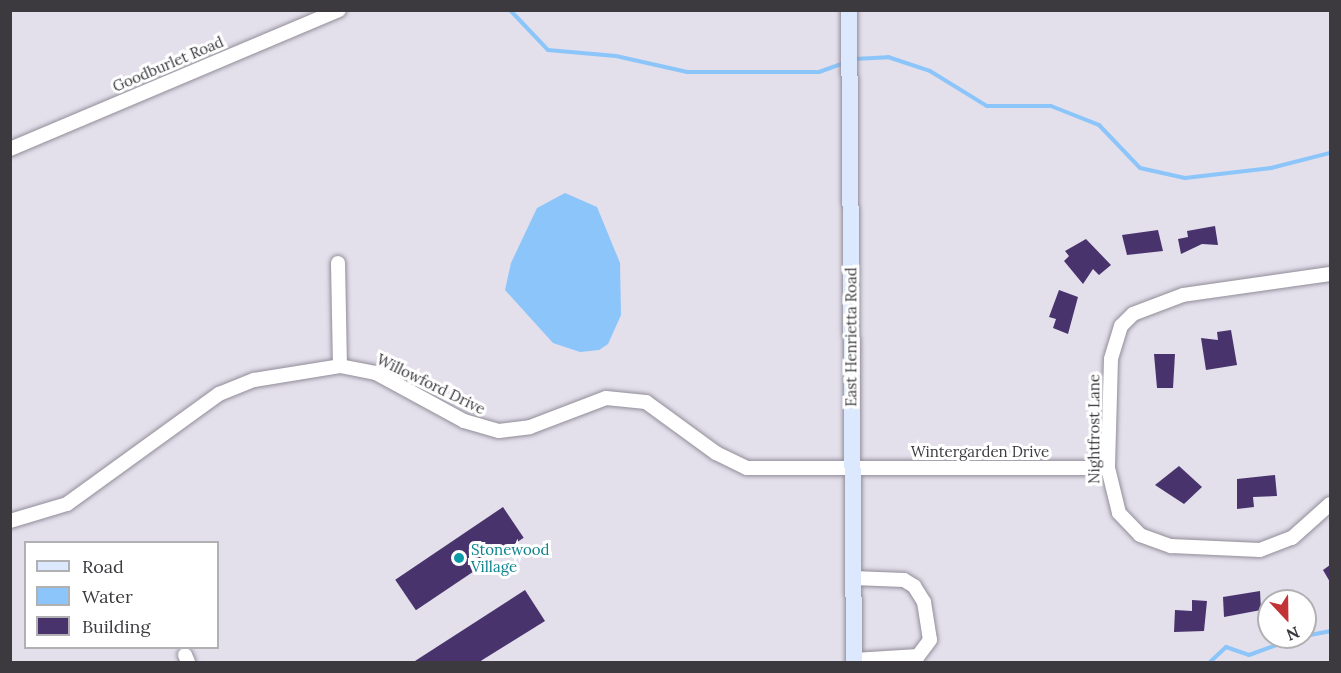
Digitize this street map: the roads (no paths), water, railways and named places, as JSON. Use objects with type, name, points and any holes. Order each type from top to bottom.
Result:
[{"type":"main road","name":"East Henrietta Road","points":[[849,10],[854,661]]},
{"type":"street","name":"Goodburlet Road","points":[[10,149],[339,10]]},
{"type":"street","points":[[338,263],[340,366]]},
{"type":"street","name":"Nightfrost Lane","points":[[1330,274],[1183,295],[1133,314],[1121,326],[1111,359],[1108,468],[1119,513],[1140,535],[1171,546],[1260,550],[1292,538],[1330,504]]},
{"type":"street","name":"Willowford Drive","points":[[10,521],[67,504],[219,394],[254,380],[340,366],[376,373],[481,428],[530,427],[590,402],[629,398],[659,408],[716,453],[747,468],[852,468]]},
{"type":"street","name":"Wintergarden Drive","points":[[852,468],[1108,468]]},
{"type":"street","points":[[853,578],[904,580],[914,586],[924,602],[930,640],[918,656],[854,661]]},
{"type":"water","points":[[565,193],[597,207],[620,263],[621,315],[608,344],[599,350],[580,352],[553,343],[505,290],[511,263],[537,208]]},
{"type":"waterway","points":[[510,10],[548,50],[616,56],[687,72],[819,72],[844,63]]},
{"type":"waterway","points":[[854,59],[888,57],[930,71],[987,106],[1051,106],[1099,125],[1140,168],[1185,178],[1271,168],[1330,153]]},
{"type":"waterway","points":[[1317,634],[1330,631]]},
{"type":"waterway","points":[[1210,662],[1226,647],[1249,655],[1266,649]]},
{"type":"place","name":"Stonewood Village","points":[[459,558]]}]
